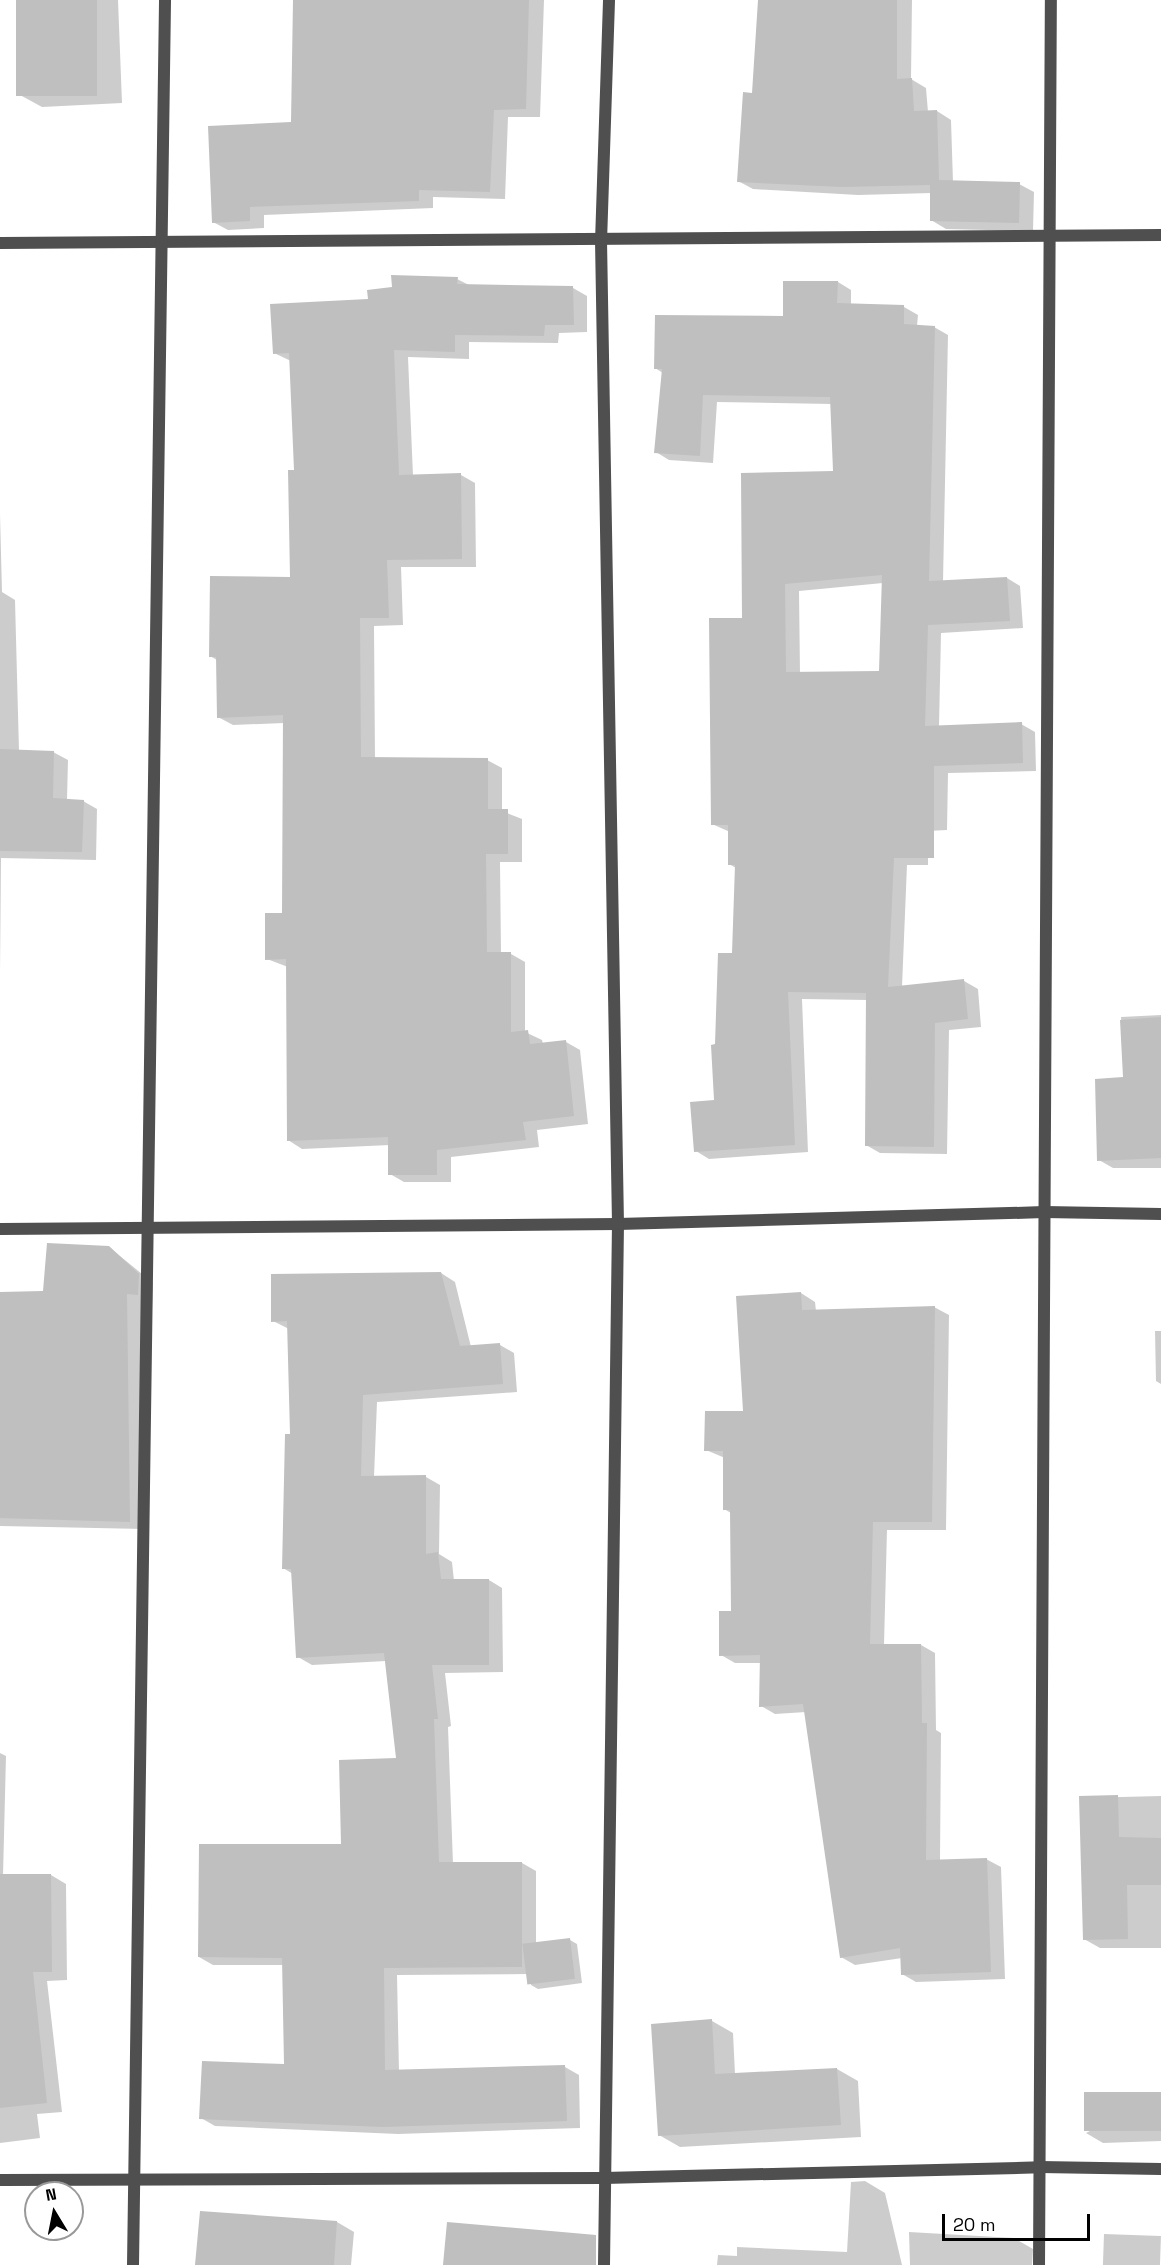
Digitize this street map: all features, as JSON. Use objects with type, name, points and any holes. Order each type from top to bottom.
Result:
[{"type":"street","points":[[133,2265],[165,0]]},
{"type":"street","points":[[604,2265],[618,1224],[601,242],[609,0]]},
{"type":"street","points":[[1039,2265],[1051,0]]},
{"type":"street","points":[[0,243],[601,242],[1050,234],[1161,235]]},
{"type":"street","points":[[0,1229],[618,1224],[1044,1212],[1161,1214]]},
{"type":"street","points":[[0,2180],[604,2178],[1040,2167],[1161,2169]]},
{"type":"building","points":[[16,0],[97,0],[97,96],[16,96]]},
{"type":"building","points":[[293,0],[529,0],[526,109],[494,110],[490,192],[419,190],[419,201],[250,207],[250,221],[212,223],[208,126],[291,122]]},
{"type":"building","points":[[758,0],[897,0],[897,79],[912,78],[914,111],[937,110],[939,180],[1020,182],[1019,223],[930,221],[930,185],[842,187],[737,182],[743,92],[752,93]]},
{"type":"building","points":[[391,275],[458,277],[457,284],[573,286],[574,325],[545,325],[544,336],[455,335],[455,352],[394,350],[399,475],[461,473],[462,559],[387,560],[389,618],[360,618],[361,757],[488,758],[488,809],[508,809],[508,854],[486,854],[487,952],[511,952],[511,1032],[528,1030],[530,1044],[566,1040],[574,1116],[523,1122],[526,1140],[437,1150],[437,1175],[388,1175],[388,1137],[287,1141],[286,959],[265,960],[265,913],[282,913],[283,715],[217,718],[216,657],[209,657],[210,576],[290,577],[288,470],[294,470],[289,353],[273,354],[270,304],[368,299],[367,290],[392,287]]},
{"type":"building","points":[[783,281],[838,281],[837,303],[904,305],[904,324],[935,326],[929,581],[1007,577],[1010,621],[928,625],[925,726],[1022,722],[1023,763],[934,766],[934,858],[894,858],[888,987],[964,979],[968,1019],[935,1023],[934,1147],[865,1146],[866,993],[788,992],[795,1145],[694,1152],[690,1102],[714,1100],[711,1045],[715,1044],[718,953],[732,953],[735,865],[728,865],[728,825],[711,825],[709,618],[742,618],[741,473],[833,471],[830,397],[703,395],[700,456],[654,453],[662,369],[654,369],[655,315],[783,316]],"holes":[[[882,575],[879,671],[786,672],[785,584]]]},
{"type":"building","points":[[0,749],[54,751],[53,798],[84,800],[82,852],[0,851]]},
{"type":"building","points":[[1161,1017],[1161,1158],[1097,1161],[1095,1079],[1123,1077],[1120,1020]]},
{"type":"building","points":[[47,1243],[109,1246],[139,1274],[138,1295],[127,1294],[130,1522],[0,1518],[0,1292],[43,1291]]},
{"type":"building","points":[[441,1272],[460,1346],[500,1343],[503,1384],[363,1395],[361,1476],[426,1475],[426,1554],[438,1552],[441,1579],[489,1579],[489,1665],[432,1665],[438,1719],[434,1719],[439,1862],[522,1862],[522,1967],[384,1968],[385,2070],[565,2065],[567,2121],[383,2127],[199,2119],[202,2061],[284,2064],[282,1958],[198,1957],[199,1844],[341,1844],[339,1760],[396,1758],[384,1653],[296,1658],[291,1569],[282,1569],[285,1434],[290,1434],[287,1321],[271,1322],[271,1274]]},
{"type":"building","points":[[801,1292],[802,1310],[935,1306],[932,1522],[873,1522],[870,1644],[921,1644],[922,1723],[927,1723],[926,1860],[987,1858],[991,1972],[901,1975],[900,1948],[840,1958],[803,1704],[759,1707],[760,1655],[719,1656],[719,1611],[731,1611],[730,1510],[723,1510],[723,1451],[704,1451],[705,1411],[743,1411],[736,1296]]},
{"type":"building","points":[[1118,1795],[1119,1837],[1161,1838],[1161,1885],[1127,1885],[1128,1939],[1083,1940],[1079,1796]]},
{"type":"building","points":[[0,1874],[51,1874],[52,1972],[33,1972],[47,2103],[0,2108]]},
{"type":"building","points":[[570,1938],[575,1979],[527,1985],[522,1944]]},
{"type":"building","points":[[712,2019],[715,2074],[837,2068],[841,2125],[658,2136],[651,2024]]},
{"type":"building","points":[[1084,2092],[1161,2092],[1161,2131],[1084,2131]]},
{"type":"building","points":[[200,2211],[337,2221],[334,2265],[195,2265]]},
{"type":"building","points":[[447,2222],[596,2235],[596,2265],[443,2265]]}]
